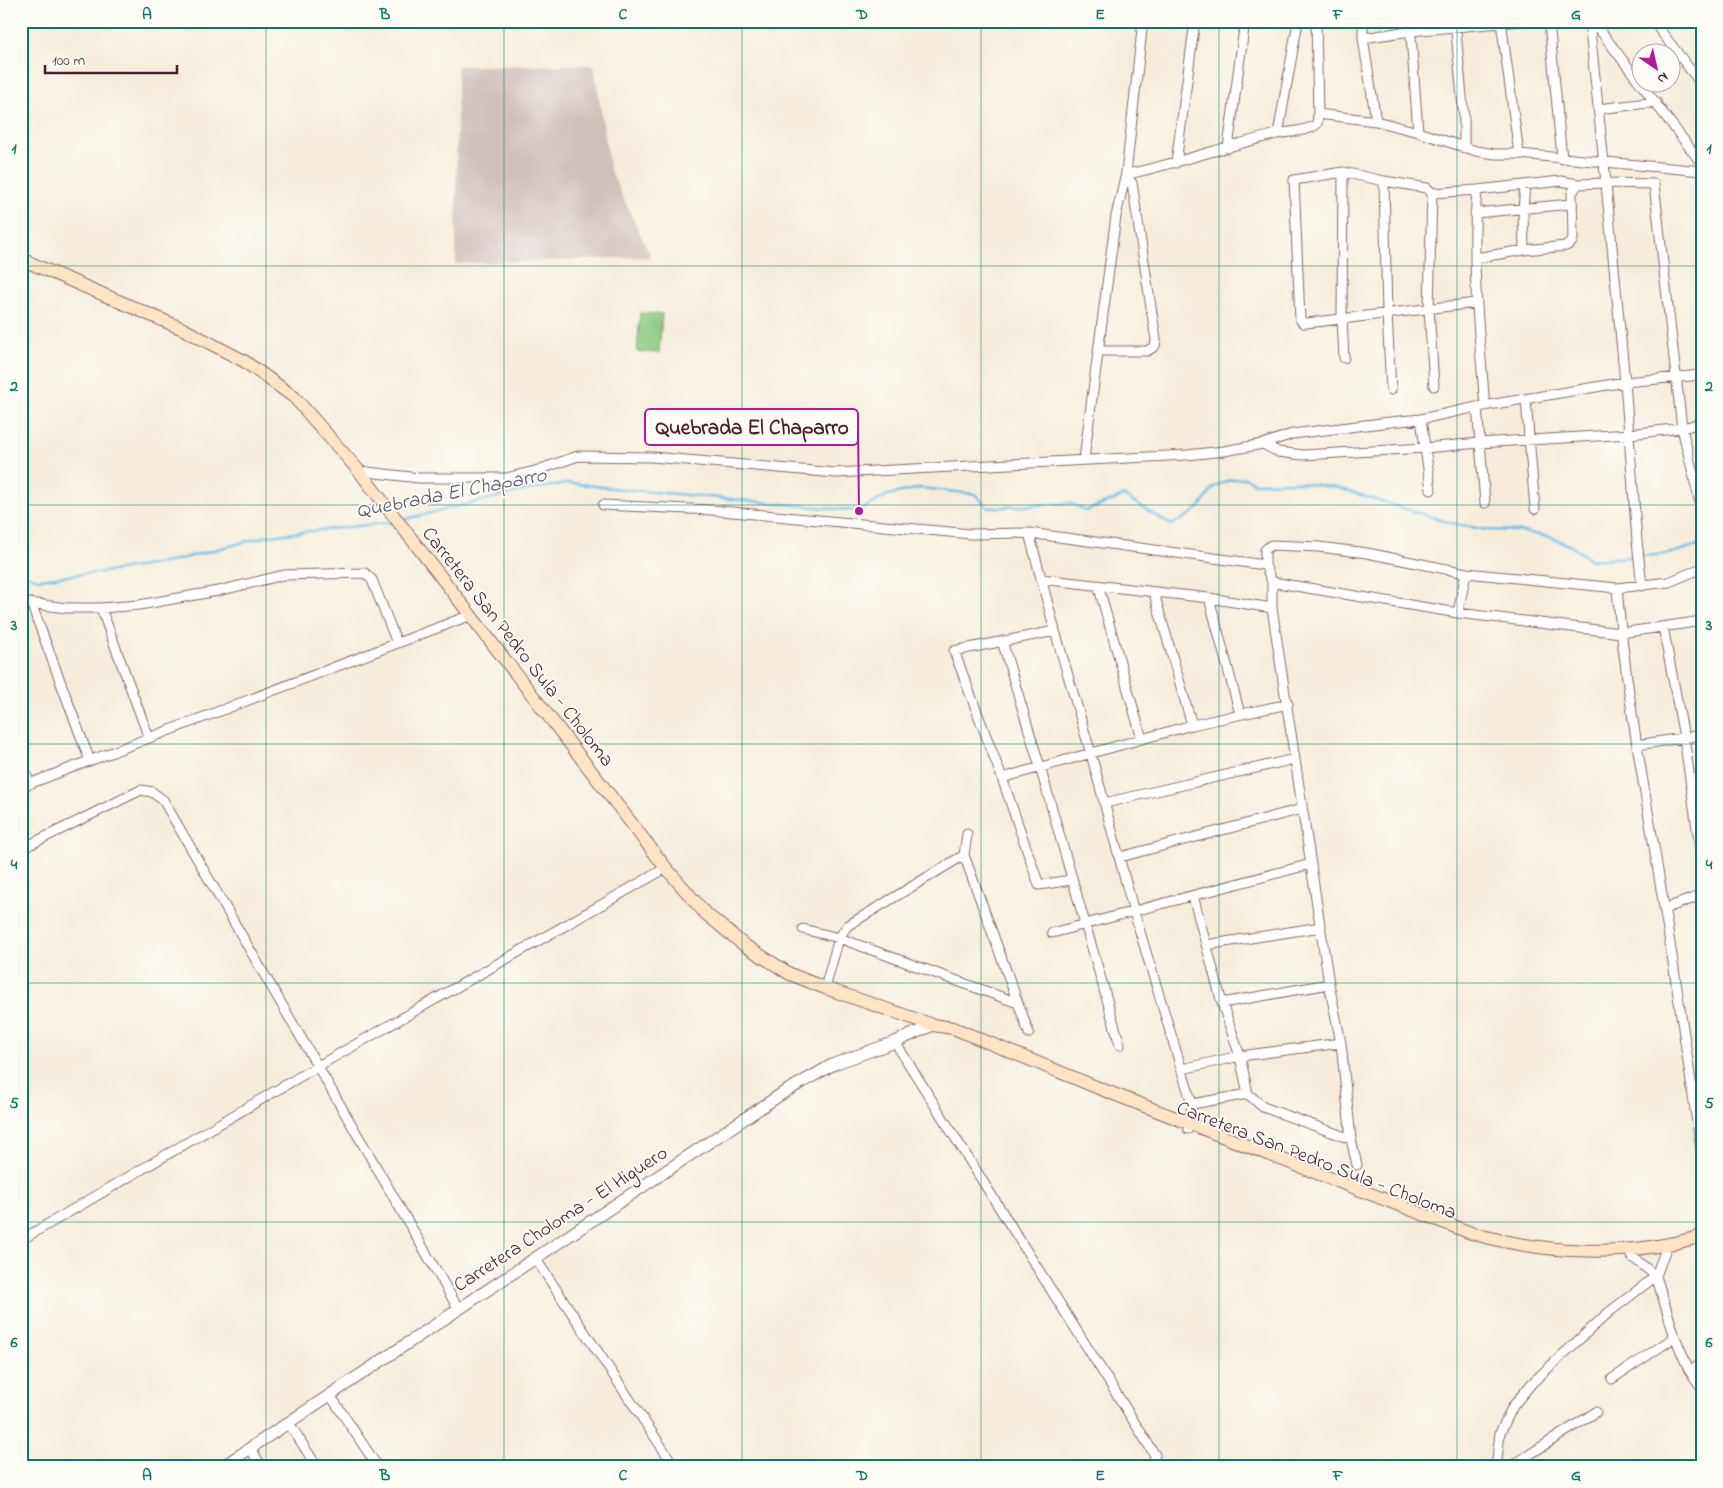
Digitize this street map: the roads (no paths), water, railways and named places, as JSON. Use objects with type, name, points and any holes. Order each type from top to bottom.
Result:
[{"type":"main road","name":"Carretera San Pedro Sula - Choloma","points":[[21,259],[183,329],[244,361],[294,397],[392,512],[666,868],[705,914],[744,945],[790,974],[933,1025],[948,1035],[1488,1238],[1532,1246],[1583,1250],[1631,1249],[1665,1245],[1702,1236]]},
{"type":"main road","name":"Carretera San Pedro Sula - Choloma","points":[[1188,1126],[1469,1239],[1491,1246],[1532,1253],[1582,1257],[1631,1256],[1666,1251],[1702,1242]]},
{"type":"street","points":[[1084,459],[1116,216],[1126,173],[1143,21]]},
{"type":"street","points":[[1176,163],[1195,21]]},
{"type":"street","points":[[1228,148],[1245,21]]},
{"type":"street","points":[[1278,134],[1298,21]]},
{"type":"street","points":[[1126,173],[1176,163],[1278,134],[1313,128],[1317,124],[1318,114],[1316,21]]},
{"type":"street","points":[[1363,21],[1363,38],[1376,121]]},
{"type":"street","points":[[1410,21],[1418,132]]},
{"type":"street","points":[[1363,38],[1455,25],[1522,21]]},
{"type":"street","points":[[1549,21],[1562,159]]},
{"type":"street","points":[[1652,21],[1702,85]]},
{"type":"street","points":[[1501,22],[1519,154]]},
{"type":"street","points":[[1589,22],[1598,29],[1702,164]]},
{"type":"street","points":[[1589,22],[1630,434],[1642,586]]},
{"type":"street","points":[[1455,25],[1464,119],[1464,148]]},
{"type":"street","points":[[1598,109],[1656,102]]},
{"type":"street","points":[[1318,114],[1376,121],[1418,132],[1464,148],[1495,154],[1519,154],[1702,171]]},
{"type":"street","points":[[1343,172],[1342,318],[1344,358]]},
{"type":"street","points":[[1476,303],[1303,323],[1300,319],[1294,180],[1343,172],[1427,188],[1432,192],[1477,190],[1562,181],[1578,184],[1654,184],[1682,428],[1702,511]]},
{"type":"street","points":[[1099,351],[1146,351],[1155,346],[1156,340],[1132,183],[1130,181],[1124,183]]},
{"type":"street","points":[[1384,181],[1391,390]]},
{"type":"street","points":[[1475,258],[1524,250],[1566,246],[1571,243],[1573,239],[1572,193],[1578,184]]},
{"type":"street","points":[[1524,250],[1523,209],[1525,185]]},
{"type":"street","points":[[1477,190],[1475,258],[1481,407],[1479,443],[1485,503]]},
{"type":"street","points":[[1432,192],[1429,308],[1434,386]]},
{"type":"street","points":[[1475,213],[1571,204]]},
{"type":"street","points":[[359,471],[419,478],[506,478],[536,471],[578,456],[652,457],[836,473],[1187,455],[1263,444],[1292,434],[1421,419],[1625,382],[1676,379],[1702,375]]},
{"type":"street","points":[[1526,400],[1535,509]]},
{"type":"street","points":[[1421,419],[1431,490]]},
{"type":"street","points":[[1263,444],[1278,452],[1303,455],[1630,434],[1682,428],[1702,423]]},
{"type":"street","points":[[603,505],[711,510],[971,534],[1029,533],[1265,564]]},
{"type":"street","points":[[1029,533],[1054,631],[1105,803],[1134,912],[1192,1104],[1188,1126]]},
{"type":"street","points":[[1357,1165],[1351,1139],[1341,1043],[1329,984],[1302,810],[1288,704],[1272,608],[1272,582],[1265,564],[1265,550],[1271,544],[1318,547],[1367,553],[1466,573],[1617,588],[1668,582],[1702,568]]},
{"type":"street","points":[[26,602],[66,608],[139,605],[284,575],[365,573],[372,580],[397,643]]},
{"type":"street","points":[[1458,613],[1466,573]]},
{"type":"street","points":[[1041,579],[1209,598],[1272,608]]},
{"type":"street","points":[[1272,582],[1458,613],[1621,633],[1702,622]]},
{"type":"street","points":[[1098,585],[1142,739]]},
{"type":"street","points":[[1617,588],[1621,633],[1637,745],[1702,1154]]},
{"type":"street","points":[[1154,592],[1192,725]]},
{"type":"street","points":[[1209,598],[1240,714]]},
{"type":"street","points":[[26,602],[90,761]]},
{"type":"street","points":[[101,608],[149,738]]},
{"type":"street","points":[[21,762],[26,786],[471,615]]},
{"type":"street","points":[[1663,627],[1684,737],[1702,863]]},
{"type":"street","points":[[1054,631],[954,651],[1002,778],[1038,885],[1071,880]]},
{"type":"street","points":[[1002,640],[1120,1045]]},
{"type":"street","points":[[1002,778],[1192,725],[1288,704]]},
{"type":"street","points":[[1637,745],[1702,735]]},
{"type":"street","points":[[1105,803],[1295,759]]},
{"type":"street","points":[[21,850],[141,790],[152,792],[163,800],[458,1308]]},
{"type":"street","points":[[1120,857],[1302,810]]},
{"type":"street","points":[[967,834],[964,855],[1030,1033]]},
{"type":"street","points":[[825,988],[839,938],[847,926],[964,855]]},
{"type":"street","points":[[1052,933],[1311,864]]},
{"type":"street","points":[[21,1240],[318,1066],[666,868]]},
{"type":"street","points":[[1664,908],[1702,895]]},
{"type":"street","points":[[1193,896],[1222,1003],[1240,1056],[1248,1094],[1263,1107],[1351,1139]]},
{"type":"street","points":[[1206,945],[1321,927]]},
{"type":"street","points":[[803,929],[839,938],[1018,1003]]},
{"type":"street","points":[[1222,1003],[1329,984]]},
{"type":"street","name":"Carretera Choloma - El Higuero","points":[[222,1467],[783,1092],[834,1064],[895,1042],[933,1025]]},
{"type":"street","points":[[895,1042],[1155,1455],[1152,1467]]},
{"type":"street","points":[[1182,1069],[1240,1056],[1341,1043]]},
{"type":"street","points":[[1192,1104],[1248,1094]]},
{"type":"street","points":[[1498,1467],[1500,1433],[1513,1406],[1532,1383],[1608,1313],[1656,1276],[1666,1251]]},
{"type":"street","points":[[1631,1256],[1656,1276],[1675,1337],[1689,1370],[1702,1388]]},
{"type":"street","points":[[535,1258],[675,1467]]},
{"type":"street","points":[[1612,1379],[1675,1337]]},
{"type":"street","points":[[1689,1370],[1702,1365]]},
{"type":"street","points":[[330,1394],[378,1467]]},
{"type":"street","points":[[1510,1467],[1596,1412]]},
{"type":"street","points":[[289,1423],[317,1467]]},
{"type":"street","points":[[250,1448],[262,1467]]},
{"type":"waterway","name":"Quebrada El Chaparro","points":[[402,520],[522,491],[570,483],[859,511],[888,495],[920,488],[975,494],[988,508],[1071,503],[1086,511],[1124,496],[1171,525],[1199,508],[1214,487],[1229,480],[1246,478],[1254,483],[1295,482],[1338,488],[1451,523],[1487,530],[1517,531],[1550,537],[1571,546],[1591,560],[1668,554],[1702,544]]},
{"type":"waterway","name":"Quebrada El Chaparro","points":[[21,573],[38,579],[112,571],[169,562],[267,536],[394,522]]},
{"type":"place","name":"Quebrada El Chaparro","points":[[859,511]]}]
